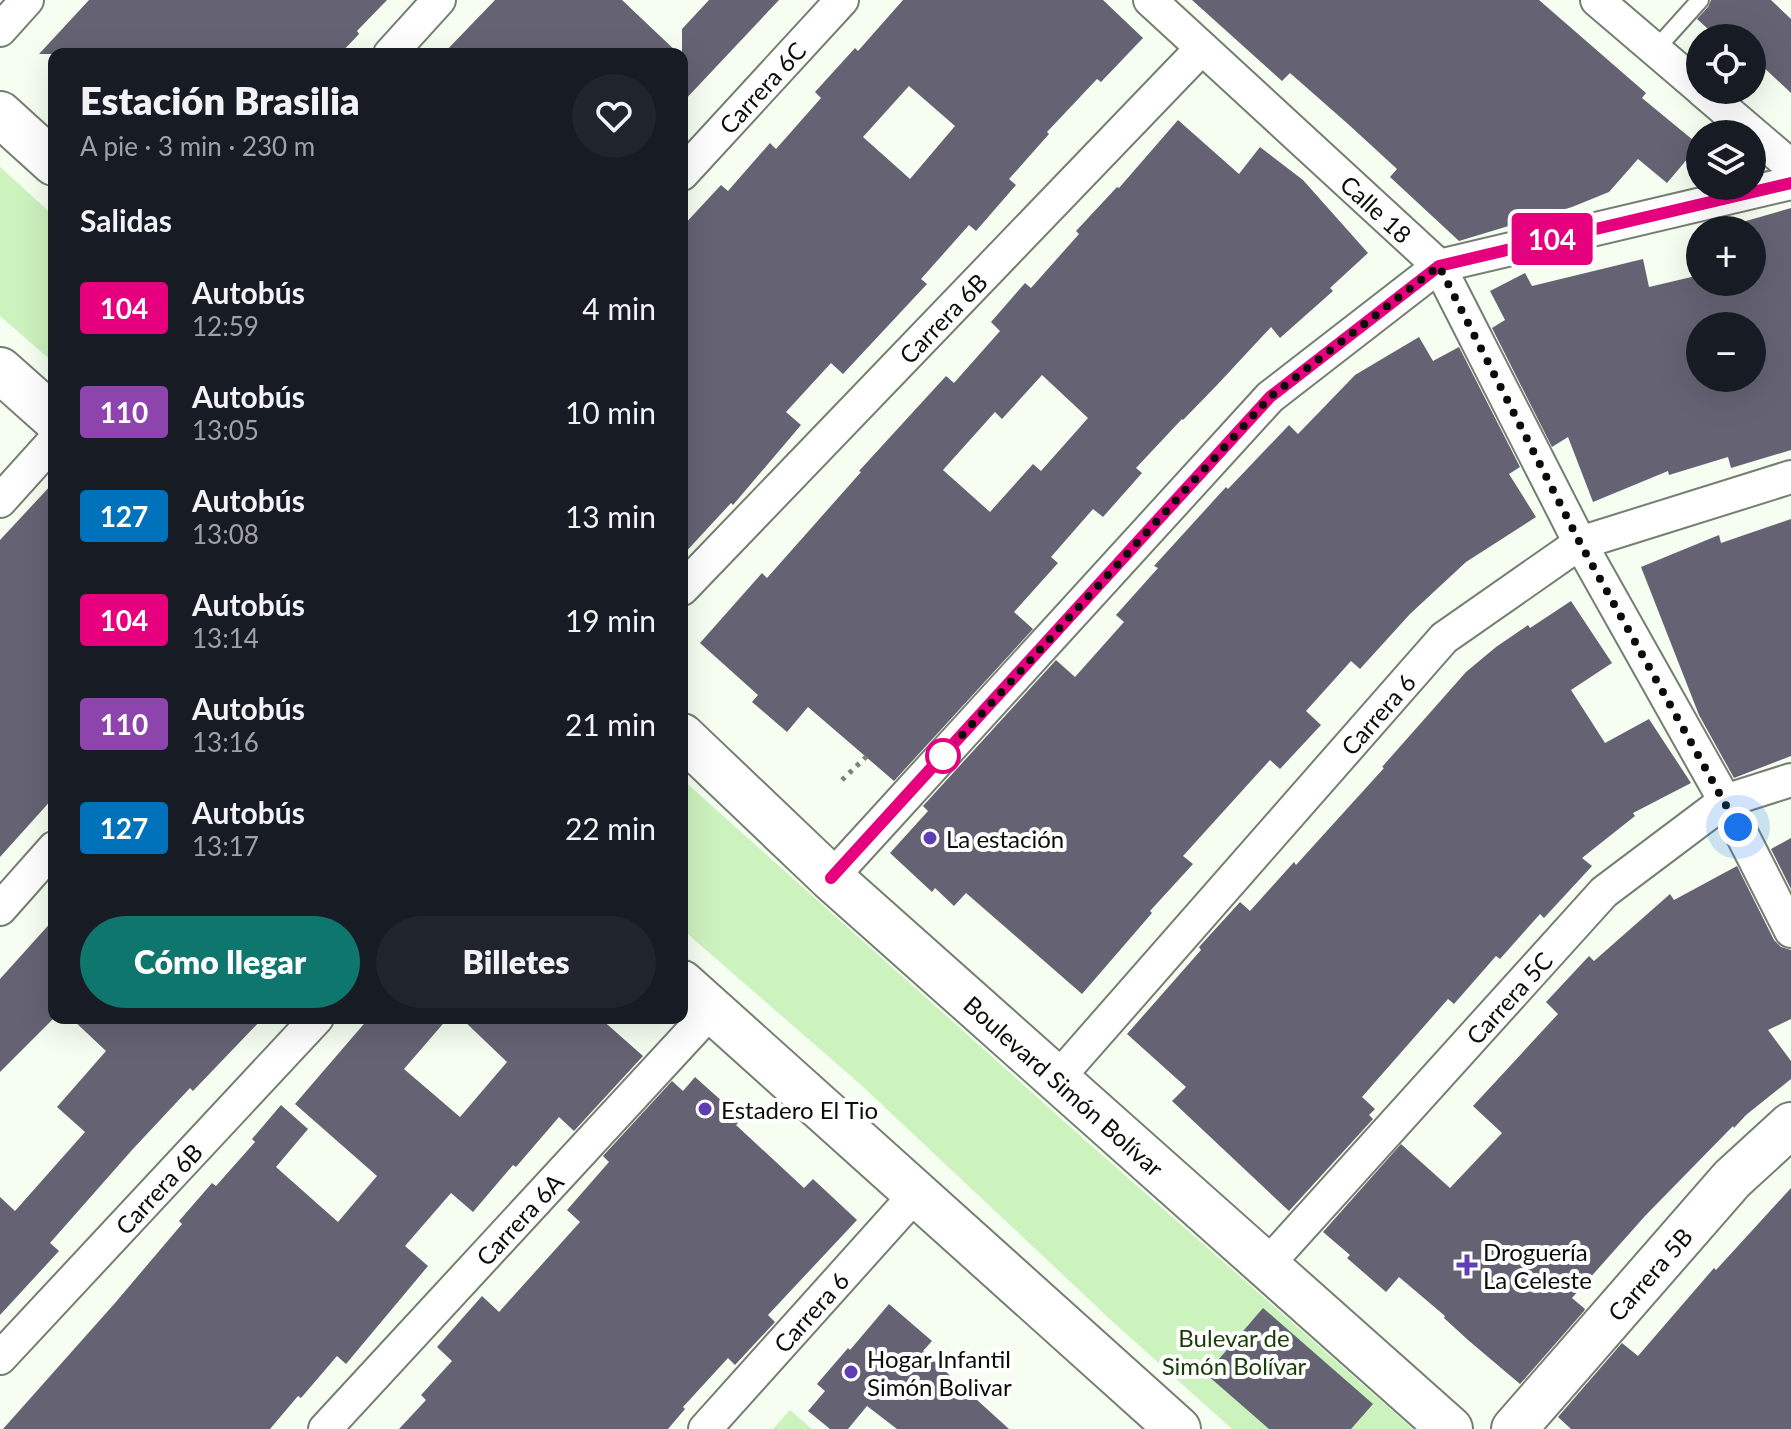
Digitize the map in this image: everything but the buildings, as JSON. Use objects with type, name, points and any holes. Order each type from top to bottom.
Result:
[{"type":"main road","points":[[0,114],[48,158]]},
{"type":"main road","points":[[0,370],[48,413]]},
{"type":"main road","name":"Boulevard Simón Bolívar","points":[[688,742],[831,878],[1450,1429]]},
{"type":"main road","points":[[697,996],[1178,1429]]},
{"type":"main road","name":"Carrera 5B","points":[[1514,1429],[1732,1179],[1791,1125]]},
{"type":"street","points":[[0,30],[27,0]]},
{"type":"street","points":[[395,48],[439,0]]},
{"type":"street","name":"Carrera 6C","points":[[688,167],[842,0]]},
{"type":"street","name":"Calle 18","points":[[1150,0],[1439,266],[1580,543],[1725,801],[1791,931]]},
{"type":"street","points":[[1597,0],[1686,76]]},
{"type":"street","name":"Carrera 6B","points":[[688,583],[1202,48]]},
{"type":"street","points":[[1719,104],[1791,166]]},
{"type":"street","points":[[831,878],[1270,397],[1439,266],[1791,183]]},
{"type":"street","points":[[0,501],[48,448]]},
{"type":"street","name":"Carrera 6","points":[[1057,1079],[1444,638],[1580,543],[1791,477]]},
{"type":"street","name":"Carrera 5C","points":[[1266,1266],[1604,892],[1725,801],[1791,780]]},
{"type":"street","points":[[0,909],[48,855]]},
{"type":"street","name":"Carrera 6B","points":[[0,1358],[311,1024]]},
{"type":"street","name":"Carrera 6A","points":[[325,1429],[673,1024]]},
{"type":"street","name":"Carrera 6","points":[[705,1429],[916,1194]]},
{"type":"lane","points":[[1655,50],[1700,0]]},
{"type":"path","points":[[842,780],[867,756]]},
{"type":"green space","points":[[0,167],[48,211],[48,358],[0,316]]},
{"type":"green space","name":"Bulevar de Simón Bolívar","points":[[688,784],[1413,1429],[1232,1429],[1112,1321],[860,1084],[688,934]]},
{"type":"green space","points":[[790,1410],[812,1429],[773,1429]]},
{"type":"bus line","name":"104","points":[[831,878],[1270,397],[1439,266],[1791,183]]},
{"type":"place","name":"La estación","points":[[930,838]]},
{"type":"place","name":"Estadero El Tio","points":[[705,1109]]},
{"type":"place","name":"Droguería La Celeste","points":[[1467,1265]]},
{"type":"place","name":"Hogar Infantil Simón Bolivar","points":[[851,1372]]},
{"type":"route","points":[[943,756],[1270,397],[1439,266],[1580,543],[1738,827]]}]
